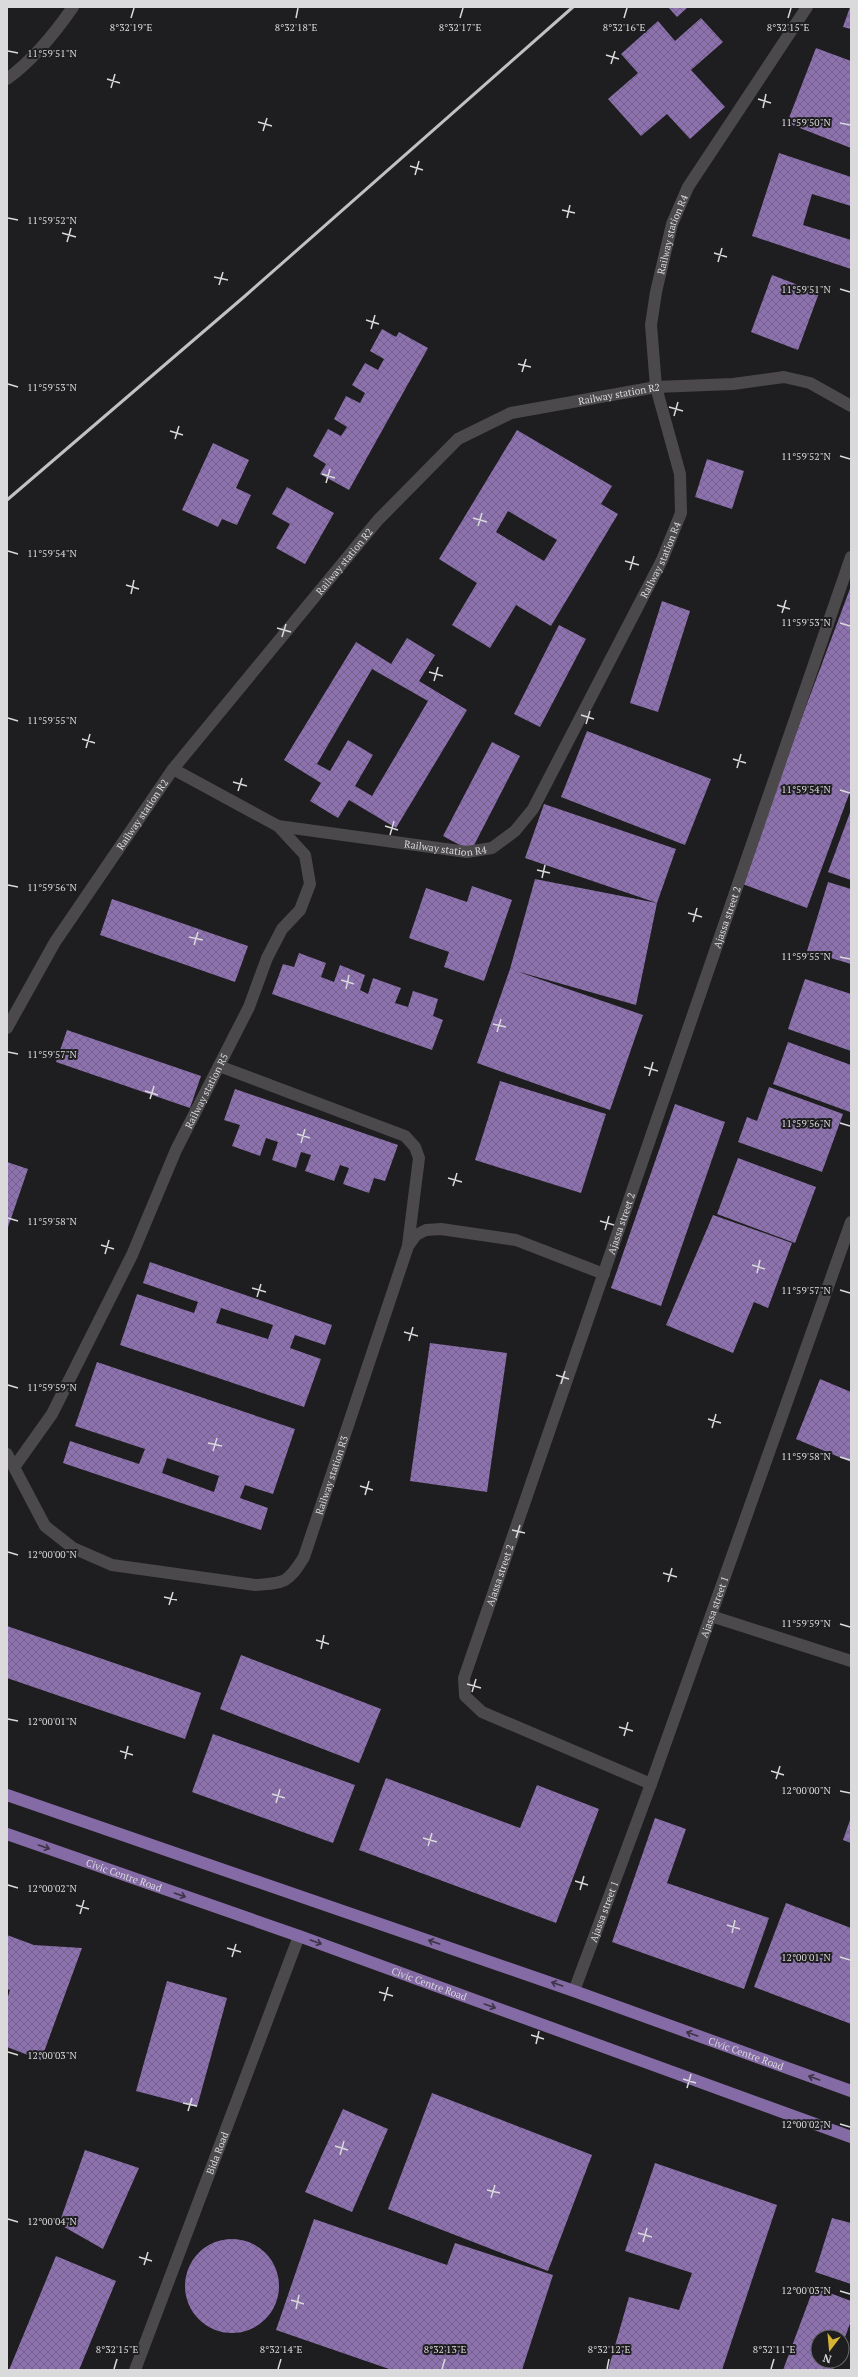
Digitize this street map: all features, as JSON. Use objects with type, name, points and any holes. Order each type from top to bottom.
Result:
[{"type":"main road","name":"Civic Centre Road","points":[[7,1794],[574,1990],[851,2092]]},
{"type":"main road","name":"Civic Centre Road","points":[[7,1834],[299,1936],[851,2137]]},
{"type":"street","points":[[7,79],[16,72],[57,29],[73,7]]},
{"type":"street","name":"Railway station R4","points":[[278,826],[468,852],[492,848],[515,832],[533,809],[662,560],[681,513],[680,474],[656,387],[651,325],[656,292],[672,224],[688,187],[806,7]]},
{"type":"street","name":"Railway station R2","points":[[7,1028],[55,942],[173,769],[378,520],[458,439],[511,413],[656,387],[733,384],[784,376],[810,383],[851,406]]},
{"type":"street","name":"Ajassa street 2","points":[[651,1784],[482,1712],[465,1696],[464,1678],[851,557]]},
{"type":"street","name":"Railway station R5","points":[[15,1466],[52,1414],[132,1255],[176,1150],[249,1007],[267,958],[282,929],[300,910],[310,884],[305,855],[278,826],[173,769]]},
{"type":"street","points":[[219,1066],[406,1136],[415,1147],[419,1158],[408,1246]]},
{"type":"street","name":"Ajassa street 1","points":[[574,1990],[651,1784],[851,1222]]},
{"type":"street","name":"Railway station R3","points":[[7,1454],[15,1466],[45,1526],[73,1548],[112,1565],[255,1585],[278,1584],[292,1577],[304,1557],[408,1246],[416,1235],[426,1230],[441,1229],[516,1240],[604,1274]]},
{"type":"street","points":[[710,1616],[851,1661]]},
{"type":"street","name":"Bida Road","points":[[135,2370],[299,1936]]},
{"type":"building","points":[[668,7],[688,7],[677,17]]},
{"type":"building","points":[[851,7],[851,29],[843,27]]},
{"type":"building","points":[[701,18],[723,42],[691,70],[725,107],[690,139],[667,114],[641,136],[608,99],[638,73],[621,54],[658,21],[675,41]]},
{"type":"building","points":[[816,48],[851,61],[851,148],[787,123]]},
{"type":"building","points":[[779,153],[851,177],[851,206],[812,194],[803,225],[851,240],[851,269],[752,236]]},
{"type":"building","points":[[772,275],[819,293],[798,350],[751,332]]},
{"type":"building","points":[[382,329],[396,337],[399,332],[428,348],[349,490],[320,474],[326,464],[313,456],[328,429],[341,436],[347,427],[334,419],[346,396],[360,403],[365,393],[352,385],[365,363],[378,370],[384,359],[370,351]]},
{"type":"building","points":[[517,430],[612,486],[601,504],[618,514],[551,626],[516,605],[490,648],[452,625],[477,583],[439,559]],"holes":[[[508,511],[557,540],[544,561],[496,532]]]},
{"type":"building","points":[[213,443],[249,460],[236,488],[251,495],[237,525],[222,519],[218,527],[182,510]]},
{"type":"building","points":[[707,459],[744,471],[732,509],[695,497]]},
{"type":"building","points":[[287,487],[334,513],[305,564],[276,548],[290,524],[272,514]]},
{"type":"building","points":[[851,586],[851,789],[807,908],[740,883]]},
{"type":"building","points":[[662,601],[690,611],[658,712],[630,703]]},
{"type":"building","points":[[559,625],[586,639],[540,727],[514,714]]},
{"type":"building","points":[[407,638],[435,655],[419,681],[467,710],[396,828],[349,800],[338,818],[310,801],[321,783],[284,760],[356,642],[391,664]],"holes":[[[372,669],[428,701],[372,796],[355,786],[373,755],[348,740],[330,771],[317,764]]]},
{"type":"building","points":[[587,731],[711,779],[685,845],[561,797]]},
{"type":"building","points":[[492,742],[520,756],[471,851],[443,836]]},
{"type":"building","points":[[544,804],[676,849],[657,903],[525,858]]},
{"type":"building","points":[[851,810],[851,880],[828,872]]},
{"type":"building","points":[[535,879],[657,903],[636,1005],[516,971],[643,1015],[610,1110],[477,1063],[510,969]]},
{"type":"building","points":[[828,882],[851,889],[851,964],[807,951]]},
{"type":"building","points":[[472,886],[512,900],[484,981],[444,967],[449,952],[409,938],[426,888],[467,902]]},
{"type":"building","points":[[112,899],[248,946],[235,982],[100,935]]},
{"type":"building","points":[[299,953],[326,963],[321,977],[334,982],[340,965],[365,975],[360,990],[368,994],[373,978],[401,988],[395,1003],[408,1007],[413,991],[438,999],[433,1016],[443,1020],[432,1050],[272,994],[283,964],[294,967]]},
{"type":"building","points":[[805,979],[851,994],[851,1051],[788,1029]]},
{"type":"building","points":[[67,1030],[201,1076],[190,1108],[56,1062]]},
{"type":"building","points":[[788,1042],[851,1065],[850,1112],[773,1084]]},
{"type":"building","points":[[500,1081],[606,1114],[581,1193],[475,1160]]},
{"type":"building","points":[[769,1087],[843,1114],[822,1172],[738,1142],[747,1117],[757,1121]]},
{"type":"building","points":[[235,1089],[398,1145],[385,1181],[374,1178],[369,1193],[343,1184],[349,1168],[340,1165],[334,1181],[305,1171],[311,1155],[301,1152],[296,1168],[272,1160],[278,1142],[266,1138],[260,1156],[232,1146],[240,1125],[224,1120]]},
{"type":"building","points":[[675,1104],[725,1122],[661,1306],[611,1288]]},
{"type":"building","points":[[738,1158],[816,1187],[795,1243],[717,1214]]},
{"type":"building","points":[[7,1162],[28,1169],[7,1230]]},
{"type":"building","points":[[713,1215],[792,1243],[768,1308],[754,1302],[733,1353],[666,1325]]},
{"type":"building","points":[[150,1262],[332,1325],[325,1345],[295,1335],[290,1348],[321,1359],[304,1407],[120,1345],[137,1294],[194,1313],[198,1302],[143,1283]],"holes":[[[221,1308],[273,1325],[268,1339],[216,1323]]]},
{"type":"building","points":[[430,1343],[507,1353],[487,1492],[410,1481]]},
{"type":"building","points":[[97,1362],[295,1429],[273,1494],[245,1485],[240,1498],[268,1508],[261,1530],[63,1463],[70,1441],[139,1464],[145,1449],[75,1426]],"holes":[[[167,1458],[219,1476],[214,1492],[162,1473]]]},
{"type":"building","points":[[820,1379],[851,1392],[851,1462],[796,1439]]},
{"type":"building","points":[[7,1626],[201,1693],[185,1739],[7,1678]]},
{"type":"building","points":[[241,1655],[381,1709],[359,1763],[220,1709]]},
{"type":"building","points":[[213,1734],[355,1785],[333,1843],[192,1792]]},
{"type":"building","points":[[386,1778],[520,1828],[537,1785],[599,1809],[556,1923],[359,1850]]},
{"type":"building","points":[[851,1817],[851,1843],[843,1840]]},
{"type":"building","points":[[655,1818],[686,1829],[667,1883],[769,1918],[744,1989],[612,1942]]},
{"type":"building","points":[[786,1903],[851,1928],[851,2024],[754,1987]]},
{"type":"building","points":[[7,1935],[34,1945],[82,1948],[41,2060],[7,2047],[7,2000],[10,1990],[7,1989]]},
{"type":"building","points":[[167,1981],[227,1998],[197,2107],[136,2091]]},
{"type":"building","points":[[432,2093],[592,2155],[548,2271],[388,2209]]},
{"type":"building","points":[[343,2109],[388,2129],[352,2212],[305,2192]]},
{"type":"building","points":[[85,2150],[139,2168],[103,2249],[59,2224]]},
{"type":"building","points":[[655,2163],[777,2205],[722,2370],[608,2370],[629,2297],[679,2310],[692,2273],[625,2251]]},
{"type":"building","points":[[832,2218],[851,2223],[851,2284],[815,2272]]},
{"type":"building","points":[[314,2219],[447,2265],[455,2243],[553,2275],[522,2370],[392,2370],[276,2330]]},
{"type":"building","points":[[223,2239],[241,2239],[250,2242],[266,2252],[276,2268],[279,2277],[279,2295],[276,2304],[266,2320],[250,2330],[241,2333],[223,2333],[214,2330],[198,2320],[188,2304],[185,2295],[185,2277],[188,2268],[198,2252],[214,2242]]},
{"type":"building","points":[[56,2256],[116,2281],[79,2370],[9,2370]]},
{"type":"building","points":[[814,2287],[851,2301],[851,2321],[848,2329],[810,2329],[810,2369],[833,2370],[783,2370]]},
{"type":"railway","points":[[7,500],[245,296],[573,7]]}]
